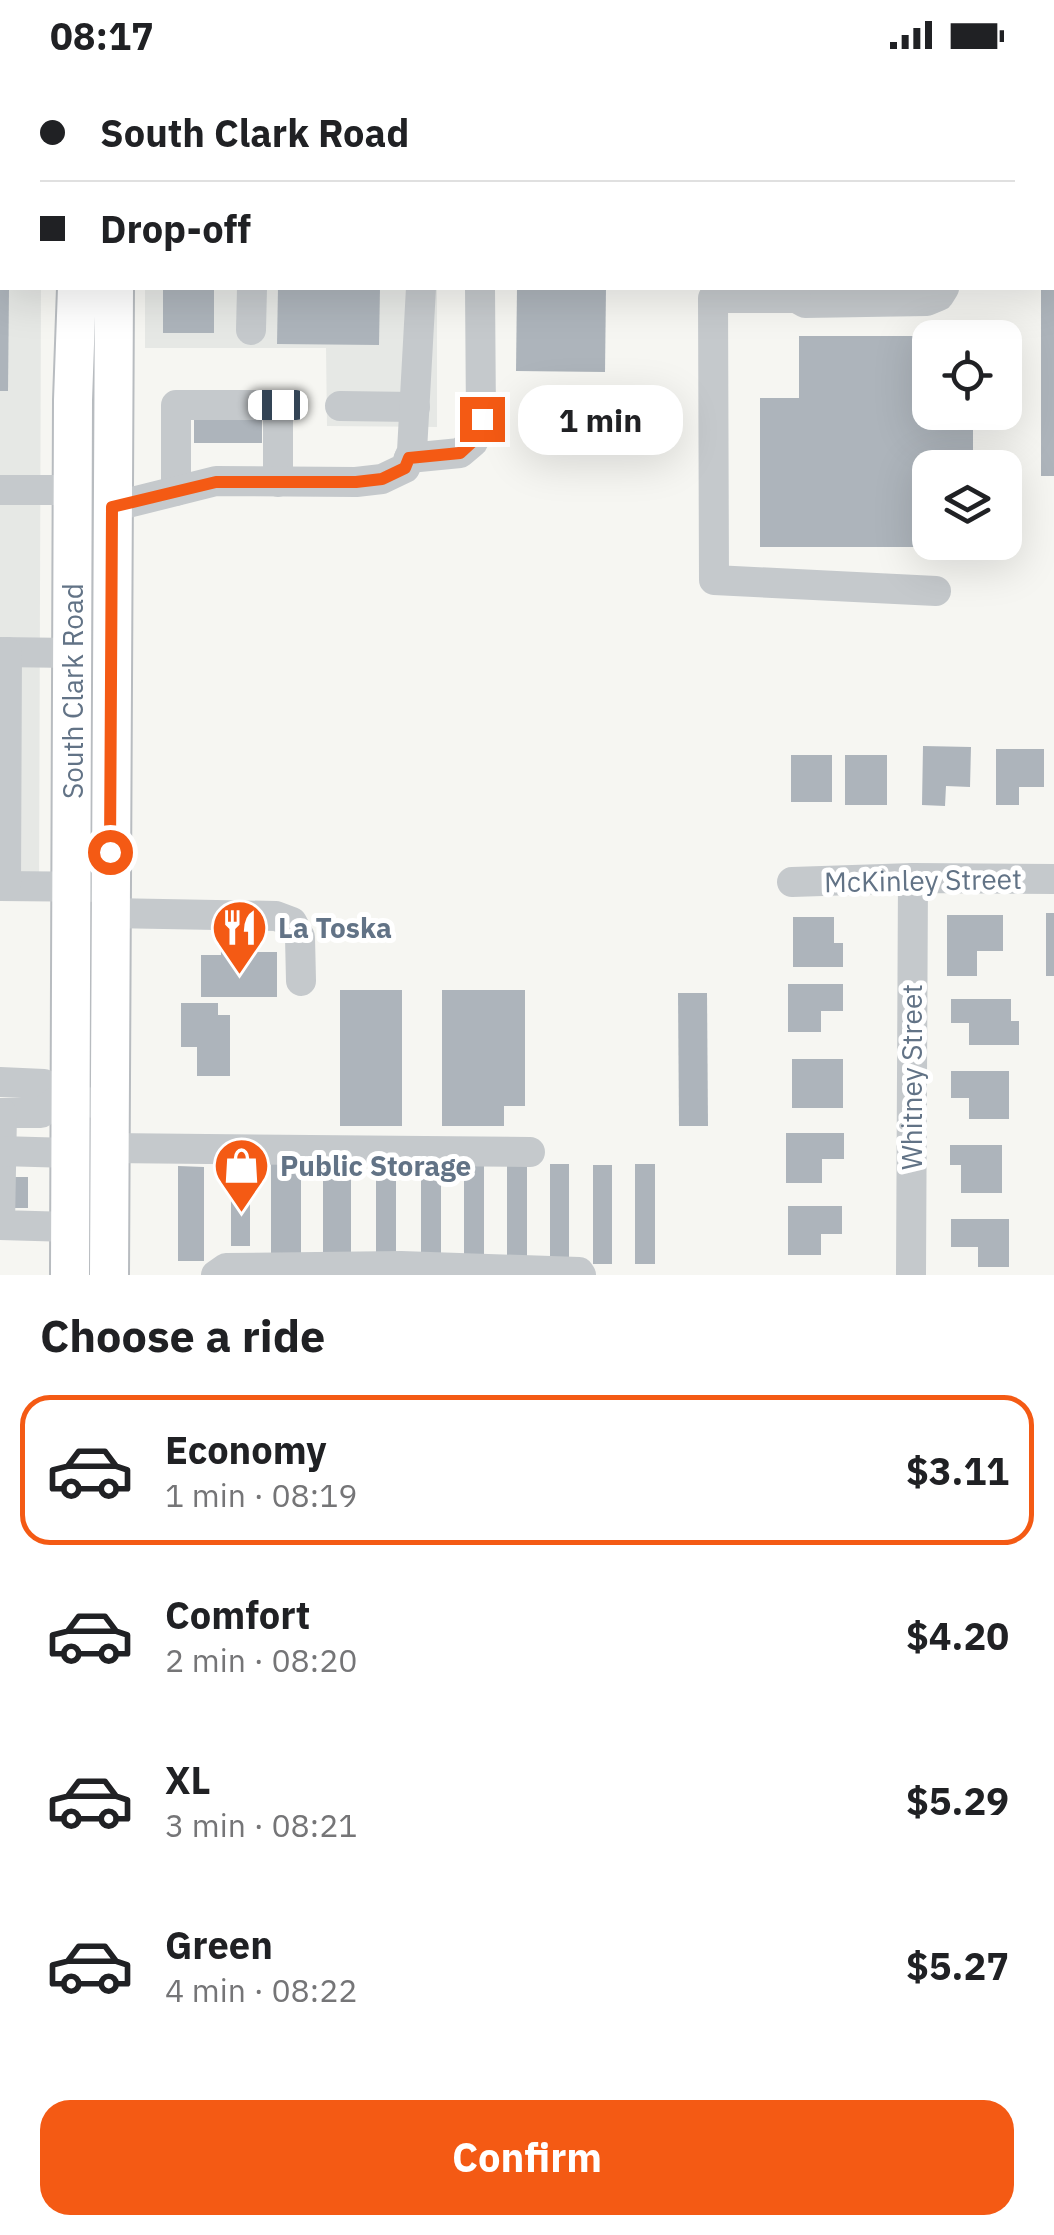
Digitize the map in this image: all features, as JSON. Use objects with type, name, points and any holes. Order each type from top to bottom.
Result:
[{"type":"main road","name":"South Clark Road","points":[[70,1275],[70,1153],[65,1101],[71,886],[73,400],[78,290]]},
{"type":"main road","name":"South Clark Road","points":[[109,1275],[114,290]]},
{"type":"main road","points":[[74,490],[112,498]]},
{"type":"main road","points":[[72,653],[111,654]]},
{"type":"street","points":[[252,290],[252,330]]},
{"type":"street","points":[[112,498],[216,482],[356,482],[382,479],[405,468],[412,451],[421,290]]},
{"type":"street","points":[[409,458],[460,453],[472,442],[482,419],[480,290]]},
{"type":"street","points":[[936,591],[714,580],[713,298],[795,293],[805,303],[927,301],[943,290]]},
{"type":"street","points":[[176,491],[176,405],[278,405],[278,482]]},
{"type":"street","points":[[340,406],[414,407]]},
{"type":"street","points":[[0,490],[74,490]]},
{"type":"street","points":[[72,653],[3,652],[3,886],[71,886],[110,900],[276,916],[292,922],[300,937],[301,981]]},
{"type":"street","name":"McKinley Street","points":[[792,882],[913,878],[1054,880]]},
{"type":"street","name":"Whitney Street","points":[[911,1275],[913,878]]},
{"type":"street","points":[[70,1227],[0,1225],[1,1102],[41,1113],[65,1101],[110,1104]]},
{"type":"street","points":[[109,1148],[530,1152]]},
{"type":"street","points":[[0,1151],[70,1153]]},
{"type":"street","points":[[216,1275],[226,1268],[401,1266],[582,1275]]},
{"type":"shaded area","points":[[0,290],[41,290],[39,898],[0,898]]},
{"type":"shaded area","points":[[145,290],[437,290],[437,427],[327,426],[326,348],[145,348]]},
{"type":"building","points":[[0,290],[9,290],[8,391],[0,391]]},
{"type":"building","points":[[163,290],[214,290],[214,333],[163,333]]},
{"type":"building","points":[[278,290],[380,290],[379,345],[277,344]]},
{"type":"building","points":[[517,290],[606,290],[605,372],[516,371]]},
{"type":"building","points":[[1041,290],[1054,290],[1054,476],[1041,476]]},
{"type":"building","points":[[799,336],[912,336],[912,430],[973,430],[973,450],[912,450],[912,547],[760,547],[760,398],[799,398]]},
{"type":"building","points":[[194,413],[262,413],[262,443],[194,443]]},
{"type":"building","points":[[923,746],[971,747],[970,787],[946,786],[945,806],[922,805]]},
{"type":"building","points":[[996,749],[1044,749],[1044,787],[1019,787],[1019,805],[996,805]]},
{"type":"building","points":[[791,755],[832,755],[832,802],[791,802]]},
{"type":"building","points":[[845,755],[887,755],[887,805],[845,805]]},
{"type":"building","points":[[1046,913],[1054,913],[1054,976],[1046,976]]},
{"type":"building","points":[[947,915],[1003,915],[1003,951],[977,951],[977,976],[947,976]]},
{"type":"building","points":[[793,917],[834,917],[834,943],[843,943],[843,967],[793,967]]},
{"type":"building","name":"La Toska","points":[[221,943],[247,943],[247,952],[277,952],[277,997],[201,997],[201,955],[221,955]]},
{"type":"building","points":[[788,984],[843,984],[843,1011],[821,1011],[821,1032],[788,1032]]},
{"type":"building","points":[[340,990],[402,990],[402,1126],[340,1126]]},
{"type":"building","points":[[442,990],[525,990],[525,1106],[504,1106],[504,1126],[442,1126]]},
{"type":"building","points":[[678,993],[707,993],[708,1126],[679,1126]]},
{"type":"building","points":[[951,999],[1011,999],[1011,1021],[1019,1021],[1019,1045],[969,1045],[969,1023],[951,1023]]},
{"type":"building","points":[[181,1003],[218,1003],[218,1015],[230,1015],[230,1076],[197,1076],[197,1047],[181,1047]]},
{"type":"building","points":[[792,1059],[843,1059],[843,1108],[792,1108]]},
{"type":"building","points":[[951,1071],[1009,1071],[1009,1119],[969,1119],[969,1098],[951,1098]]},
{"type":"building","points":[[786,1133],[844,1133],[844,1159],[822,1159],[822,1183],[786,1183]]},
{"type":"building","points":[[950,1145],[1002,1145],[1002,1193],[961,1193],[961,1165],[950,1165]]},
{"type":"building","points":[[271,1163],[301,1163],[301,1265],[271,1265]]},
{"type":"building","points":[[323,1164],[351,1164],[351,1263],[323,1263]]},
{"type":"building","points":[[376,1164],[396,1164],[396,1263],[376,1263]]},
{"type":"building","points":[[421,1164],[441,1164],[441,1263],[421,1263]]},
{"type":"building","points":[[464,1164],[484,1164],[484,1263],[464,1263]]},
{"type":"building","points":[[507,1164],[527,1164],[527,1262],[507,1262]]},
{"type":"building","points":[[550,1164],[569,1164],[569,1263],[550,1263]]},
{"type":"building","points":[[635,1164],[655,1164],[655,1264],[635,1264]]},
{"type":"building","points":[[593,1165],[612,1165],[612,1264],[593,1264]]},
{"type":"building","points":[[178,1166],[204,1167],[204,1261],[178,1261]]},
{"type":"building","points":[[5,1177],[28,1177],[28,1208],[5,1208]]},
{"type":"building","name":"Public Storage","points":[[231,1182],[250,1182],[250,1246],[231,1246]]},
{"type":"building","points":[[788,1206],[842,1206],[842,1234],[821,1234],[821,1255],[788,1255]]},
{"type":"building","points":[[951,1219],[1009,1219],[1009,1267],[978,1267],[978,1247],[951,1247]]},
{"type":"place","name":"La Toska","points":[[239,976]]},
{"type":"place","name":"Public Storage","points":[[241,1214]]},
{"type":"route","points":[[110,852],[112,507],[216,482],[382,479],[405,468],[409,458],[460,453],[472,442],[482,419]]}]
